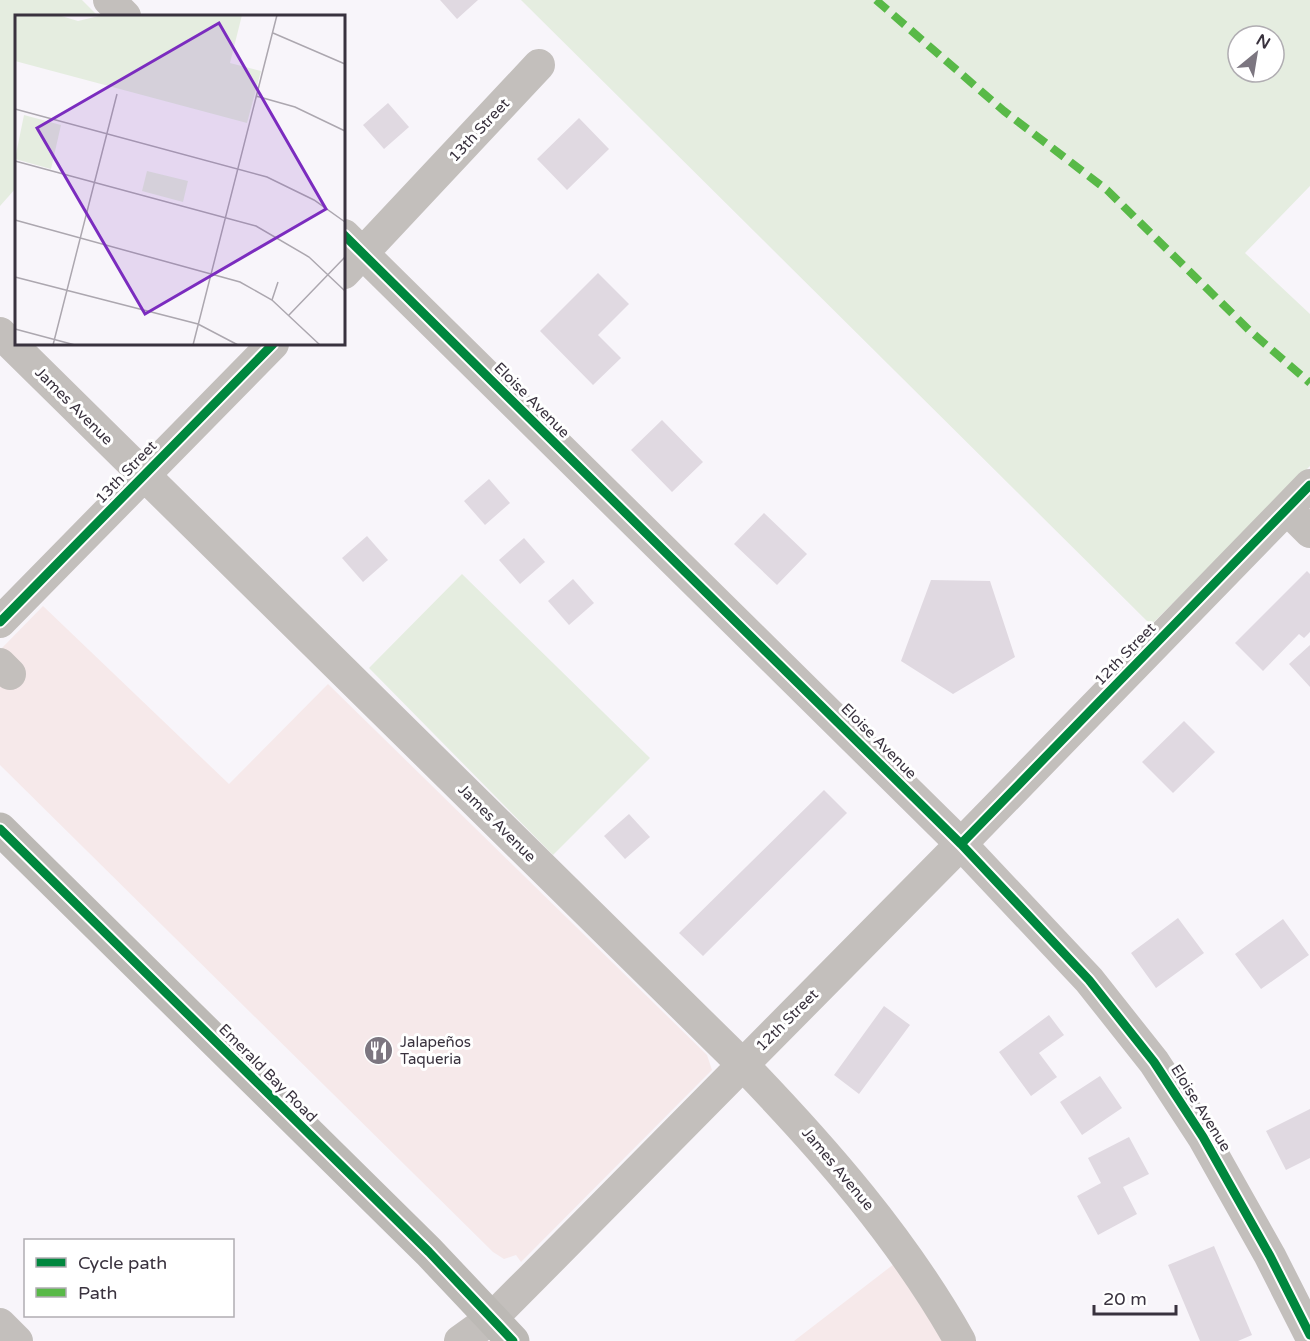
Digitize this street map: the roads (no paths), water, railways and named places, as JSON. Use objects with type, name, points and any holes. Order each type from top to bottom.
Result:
[{"type":"main road","name":"Emerald Bay Road","points":[[0,829],[502,1329]]},
{"type":"street","points":[[109,0],[124,15]]},
{"type":"street","name":"13th Street","points":[[350,254],[539,65]]},
{"type":"street","name":"Eloise Avenue","points":[[350,254],[961,844],[1089,980],[1154,1062],[1203,1137],[1248,1216],[1310,1335]]},
{"type":"street","name":"James Avenue","points":[[0,333],[743,1065],[817,1142],[878,1217],[937,1300],[960,1341]]},
{"type":"street","name":"13th Street","points":[[0,622],[272,345]]},
{"type":"street","name":"12th Street","points":[[460,1341],[502,1329],[743,1065],[1310,485]]},
{"type":"street","points":[[1287,509],[1310,532]]},
{"type":"street","points":[[0,1324],[17,1341]]},
{"type":"place","name":"Jalapeños Taqueria","points":[[379,1051]]}]
